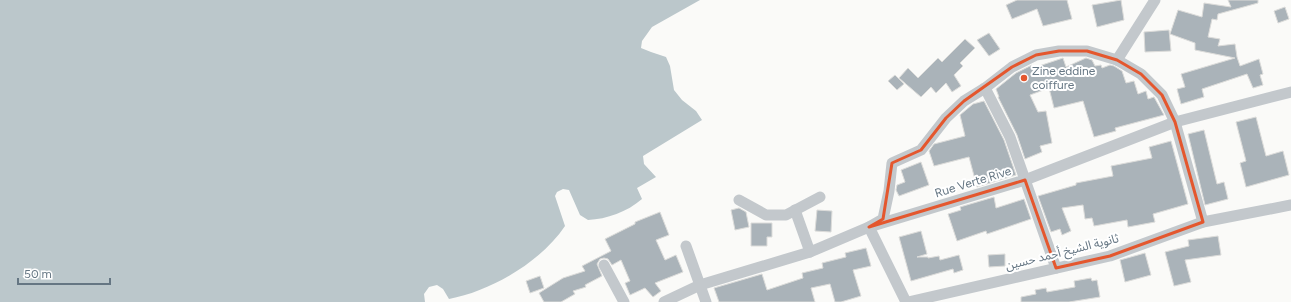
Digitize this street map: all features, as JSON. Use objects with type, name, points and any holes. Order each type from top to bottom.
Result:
[{"type":"street","points":[[1117,60],[1155,0]]},
{"type":"street","points":[[907,302],[869,226],[883,219],[889,191],[892,163],[922,150],[946,118],[964,100],[985,88],[1012,67],[1036,55],[1059,51],[1087,51],[1117,60],[1141,74],[1162,95],[1176,122],[1203,222]]},
{"type":"street","points":[[985,88],[1010,137],[1056,268]]},
{"type":"street","name":"Rue Verte Rive","points":[[664,302],[700,285],[810,252],[869,226],[1025,180],[1176,122],[1291,92]]},
{"type":"street","points":[[739,200],[766,215],[786,215],[820,197]]},
{"type":"street","name":"ثانوية الشيخ أحمد حسين","points":[[907,302],[1110,256],[1203,222],[1291,205]]},
{"type":"street","points":[[795,210],[810,252]]},
{"type":"street","points":[[686,246],[706,302]]},
{"type":"street","points":[[604,264],[624,302]]},
{"type":"highlighted area","points":[[1059,51],[1087,51],[1117,60],[1141,74],[1162,95],[1175,122],[1203,222],[1110,256],[1056,268],[1025,180],[869,227],[883,219],[892,163],[921,150],[946,118],[964,101],[1012,67],[1036,55]]},
{"type":"shaded area","points":[[0,0],[700,0],[652,27],[642,41],[641,48],[666,57],[670,66],[674,90],[682,100],[696,111],[702,120],[643,156],[644,164],[656,177],[637,188],[642,199],[636,204],[630,208],[609,216],[588,220],[580,215],[569,190],[563,189],[557,192],[555,196],[565,226],[555,239],[529,263],[514,273],[498,282],[465,295],[449,299],[443,289],[437,285],[429,287],[424,294],[425,302],[0,302]]},
{"type":"building","points":[[1017,0],[1067,0],[1072,19],[1043,26],[1037,9],[1012,19],[1006,5]]},
{"type":"building","points":[[1121,0],[1124,20],[1097,27],[1092,5]]},
{"type":"building","points":[[1228,0],[1258,0],[1258,3],[1218,14],[1217,20],[1212,19],[1208,37],[1220,39],[1218,46],[1235,44],[1240,66],[1259,59],[1263,74],[1260,75],[1263,85],[1253,88],[1247,74],[1202,89],[1204,97],[1181,104],[1177,89],[1185,87],[1181,74],[1235,58],[1195,50],[1195,43],[1170,34],[1178,10],[1202,17],[1204,3],[1231,7]]},
{"type":"building","points":[[1285,7],[1289,19],[1278,23],[1274,11]]},
{"type":"building","points":[[1169,30],[1171,51],[1145,52],[1144,32]]},
{"type":"building","points":[[989,33],[1000,49],[989,56],[977,40]]},
{"type":"building","points":[[965,39],[975,48],[960,63],[963,66],[954,75],[961,86],[952,92],[946,83],[936,93],[931,87],[921,97],[899,78],[908,68],[918,78],[938,58],[942,62]]},
{"type":"building","points":[[1063,58],[1066,67],[1086,58],[1092,60],[1095,66],[1101,65],[1102,68],[1110,65],[1114,66],[1122,71],[1126,83],[1134,81],[1138,94],[1146,91],[1148,99],[1154,97],[1164,115],[1115,128],[1116,131],[1094,137],[1083,101],[1054,108],[1049,88],[1030,95],[1038,112],[1046,111],[1052,143],[1040,146],[1042,152],[1025,159],[1017,135],[998,97],[996,89],[1016,73],[1032,65],[1033,68]]},
{"type":"building","points":[[895,75],[904,84],[897,90],[888,81]]},
{"type":"building","points":[[984,101],[1004,140],[1016,175],[977,187],[969,157],[934,166],[929,151],[934,144],[965,136],[960,115],[973,104]]},
{"type":"building","points":[[1256,117],[1266,156],[1283,151],[1289,175],[1246,187],[1240,163],[1246,161],[1236,122]]},
{"type":"building","points":[[1204,130],[1217,184],[1224,182],[1228,199],[1205,205],[1188,134]]},
{"type":"building","points":[[1171,141],[1188,204],[1153,214],[1155,222],[1128,227],[1127,220],[1094,226],[1092,218],[1085,219],[1083,205],[1062,208],[1071,231],[1062,235],[1060,229],[1051,232],[1038,196],[1076,185],[1076,183],[1113,176],[1111,166],[1152,158],[1149,147]]},
{"type":"building","points":[[921,162],[929,185],[899,196],[896,190],[897,185],[905,182],[901,170]]},
{"type":"building","points":[[994,197],[996,208],[1024,199],[1031,219],[987,234],[986,231],[957,241],[948,214],[961,210],[960,207]]},
{"type":"building","points":[[739,208],[746,212],[749,227],[735,230],[731,210]]},
{"type":"building","points":[[817,210],[832,211],[831,232],[815,231]]},
{"type":"building","points":[[660,212],[669,235],[656,240],[665,260],[676,255],[683,272],[655,283],[661,291],[653,297],[645,288],[630,295],[625,283],[630,281],[621,260],[612,265],[608,259],[604,258],[600,259],[597,264],[602,276],[585,285],[586,287],[573,291],[575,294],[561,302],[544,302],[539,293],[563,278],[585,271],[582,266],[611,251],[605,239],[635,224],[635,222]]},
{"type":"building","points":[[751,223],[772,223],[772,237],[767,237],[767,246],[751,246]]},
{"type":"building","points":[[921,231],[927,254],[917,257],[928,258],[939,256],[940,260],[959,255],[963,270],[954,273],[953,269],[911,281],[899,237]]},
{"type":"building","points":[[1218,236],[1221,255],[1185,260],[1191,282],[1174,286],[1165,252],[1189,246],[1188,240]]},
{"type":"building","points":[[866,248],[871,266],[853,270],[861,296],[841,302],[835,302],[830,284],[811,288],[815,302],[719,302],[714,288],[762,274],[767,290],[803,278],[802,273],[823,268],[822,263],[846,257],[845,253]]},
{"type":"building","points":[[1145,253],[1151,275],[1125,282],[1120,260]]},
{"type":"building","points":[[1005,254],[1005,266],[989,267],[988,255]]},
{"type":"building","points":[[540,276],[544,288],[530,293],[526,281]]},
{"type":"building","points":[[1091,278],[1092,281],[1097,280],[1100,297],[1069,302],[1021,302],[1021,297],[1036,294],[1035,290],[1046,288],[1047,292],[1075,287],[1074,281]]},
{"type":"place","name":"Zine eddine coiffure","points":[[1024,78]]}]
